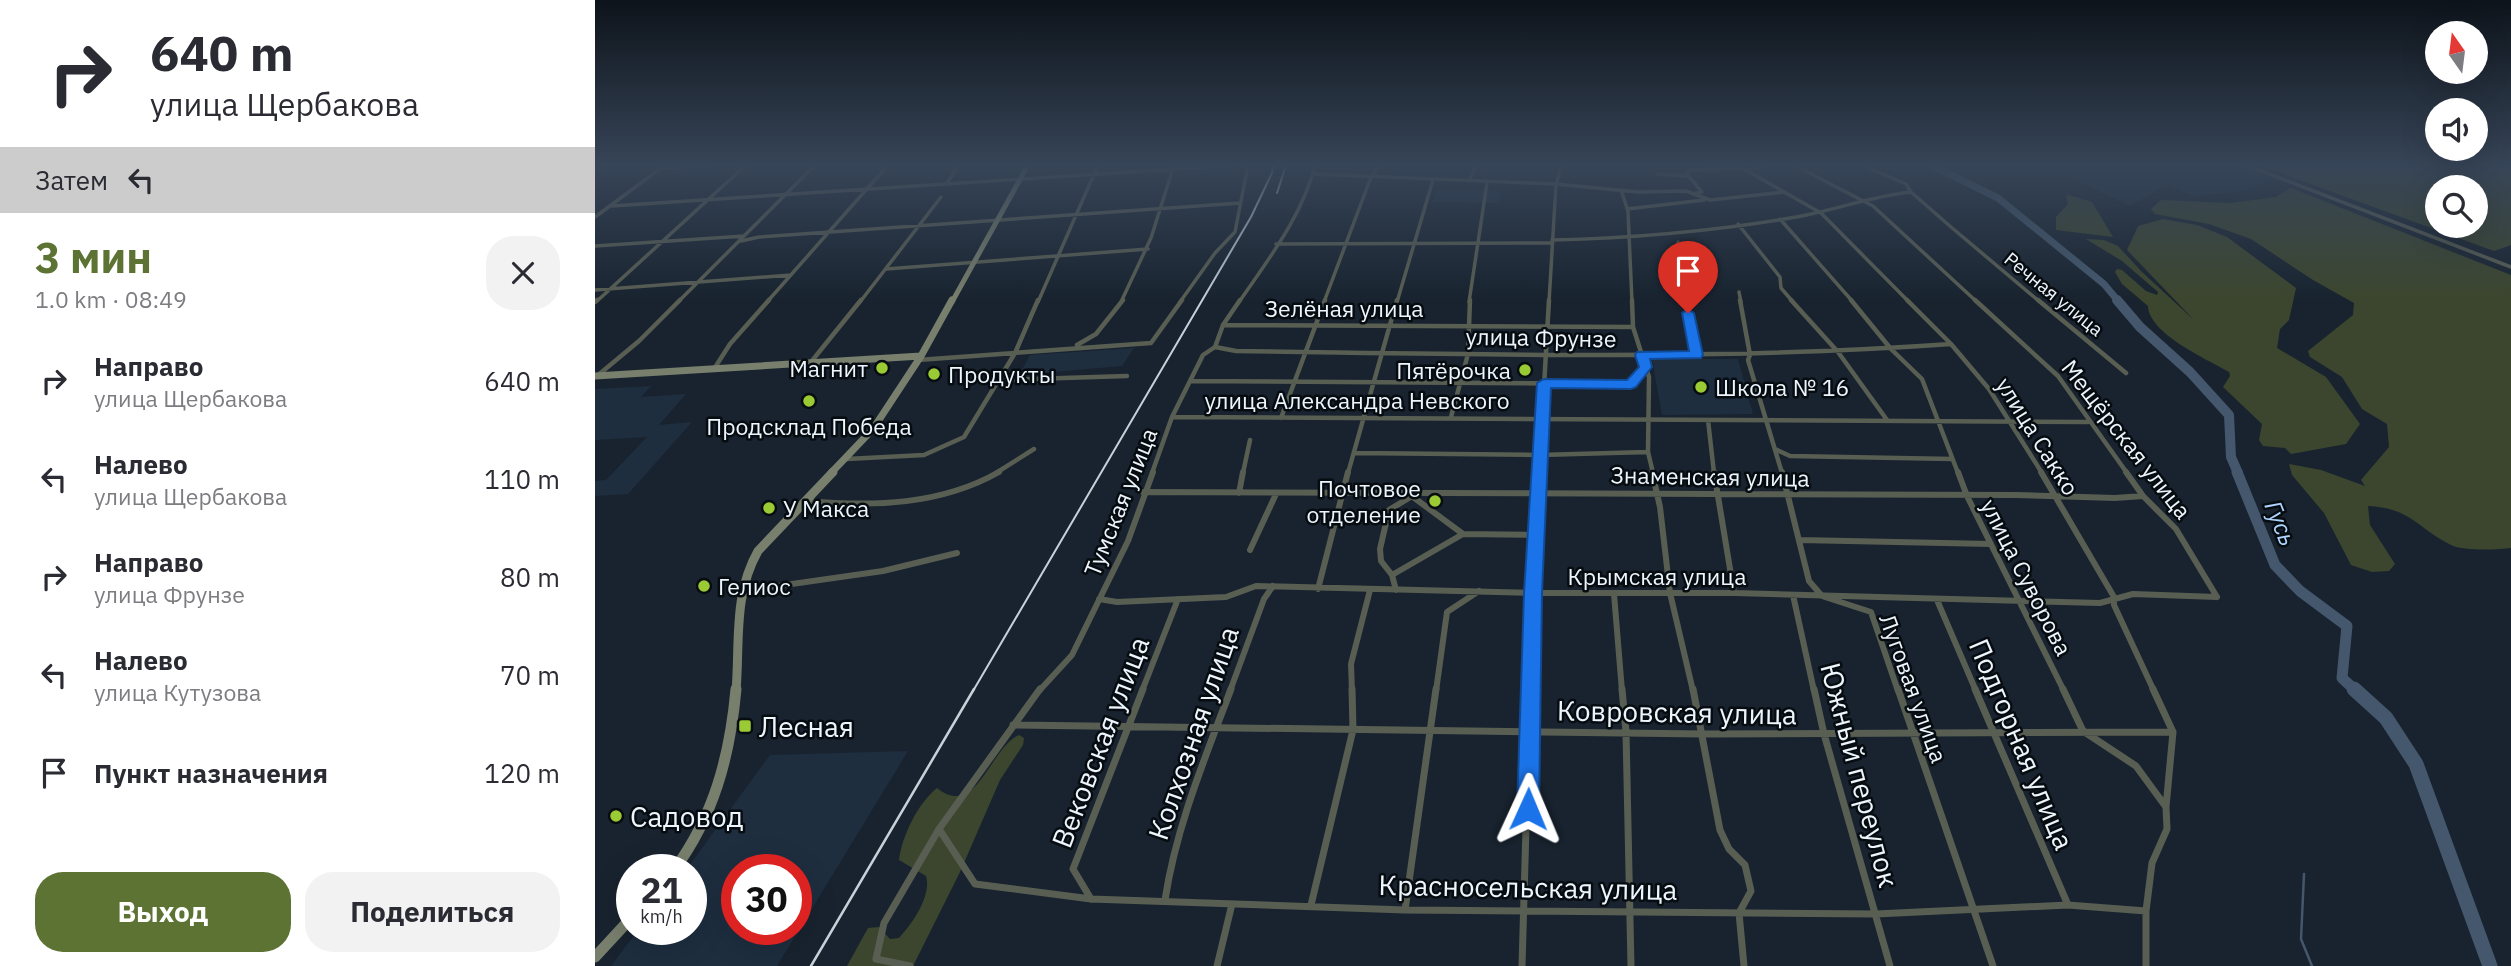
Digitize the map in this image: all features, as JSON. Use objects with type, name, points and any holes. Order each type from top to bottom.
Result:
[{"type":"main road","points":[[687,854],[704,827],[729,748],[734,717],[740,591],[747,569],[758,551],[873,429],[919,358],[1002,210]]},
{"type":"main road","points":[[596,376],[919,358]]},
{"type":"main road","points":[[595,957],[616,934]]},
{"type":"street","points":[[595,302],[697,210]]},
{"type":"street","points":[[596,376],[639,341],[770,210]]},
{"type":"street","points":[[714,369],[730,344],[849,210]]},
{"type":"street","points":[[811,362],[930,210]]},
{"type":"street","points":[[847,459],[924,455],[964,437],[1015,353],[1060,256],[1078,210]]},
{"type":"street","points":[[595,246],[1132,210]]},
{"type":"street","points":[[1070,348],[1088,341],[1113,314],[1143,263],[1160,210]]},
{"type":"street","points":[[919,358],[1151,343],[1215,253],[1235,232],[1239,210]]},
{"type":"street","name":"Тумская улица","points":[[909,966],[876,959],[884,923],[939,829],[1045,682],[1072,655],[1128,541],[1143,492],[1172,417],[1203,355],[1215,347],[1223,325],[1298,210]]},
{"type":"street","points":[[1281,418],[1359,210]]},
{"type":"street","points":[[1318,589],[1355,453],[1362,417],[1423,210]]},
{"type":"street","points":[[1451,417],[1463,381],[1470,327],[1467,317],[1483,210]]},
{"type":"street","points":[[1522,966],[1526,912],[1533,593],[1554,210]]},
{"type":"street","points":[[1627,210],[1633,327],[1649,377],[1648,452],[1657,492],[1670,593],[1703,734],[1720,830],[1729,849],[1745,865],[1751,891],[1739,913],[1744,966]]},
{"type":"street","name":"улица Сакко","points":[[1816,210],[1951,344],[1989,388],[2057,497],[2114,597],[2114,605],[2173,732]]},
{"type":"street","points":[[1276,244],[1551,242],[1738,225],[1831,210]]},
{"type":"street","name":"Мещёрская улица","points":[[1877,210],[2058,376],[2088,422],[2143,496],[2160,508],[2217,597]]},
{"type":"street","name":"Речная улица","points":[[1932,210],[2126,373]]},
{"type":"street","points":[[2363,210],[2511,267]]},
{"type":"street","name":"улица Суворова","points":[[1780,219],[1832,276],[1891,349],[1922,379],[1968,496],[2083,731]]},
{"type":"street","points":[[1738,225],[1780,277],[1781,288],[1838,352],[1887,420]]},
{"type":"street","points":[[1678,242],[1696,355]]},
{"type":"street","points":[[886,269],[1148,249]]},
{"type":"street","points":[[595,290],[791,275]]},
{"type":"street","points":[[1739,292],[1750,355],[1748,360],[1764,420],[1789,495],[1809,581],[1822,596]]},
{"type":"street","name":"Зелёная улица","points":[[1223,325],[1633,327]]},
{"type":"street","name":"улица Фрунзе","points":[[1215,347],[1236,351],[1750,355],[1951,344]]},
{"type":"street","points":[[1190,381],[1631,384],[1646,367]]},
{"type":"street","points":[[1000,380],[1127,376]]},
{"type":"street","name":"улица Александра Невского","points":[[1172,417],[2088,422]]},
{"type":"street","points":[[1708,420],[1717,495],[1734,593]]},
{"type":"street","points":[[1239,493],[1249,440]]},
{"type":"street","points":[[808,501],[873,504],[938,495],[982,481],[1034,449]]},
{"type":"street","points":[[1775,449],[1790,456],[1952,459]]},
{"type":"street","points":[[1355,453],[1540,455],[1648,452]]},
{"type":"street","name":"Знаменская улица","points":[[1143,492],[1657,492],[1717,495],[2115,498],[2143,496]]},
{"type":"street","points":[[1251,550],[1276,494]]},
{"type":"street","points":[[1396,590],[1392,575],[1381,561],[1380,549],[1389,510],[1409,494],[1463,534]]},
{"type":"street","points":[[1392,575],[1463,534],[1536,535]]},
{"type":"street","points":[[1800,540],[1990,544]]},
{"type":"street","points":[[740,591],[871,573],[957,553]]},
{"type":"street","name":"Крымская улица","points":[[1099,599],[1117,601],[1226,597],[1256,586],[1533,593],[1734,593],[2100,603],[2114,597],[2133,594],[2217,597]]},
{"type":"street","name":"Колхозная улица","points":[[1165,900],[1168,874],[1192,794],[1265,599],[1273,586]]},
{"type":"street","points":[[1311,905],[1353,730],[1351,664],[1370,590]]},
{"type":"street","points":[[1405,910],[1447,612],[1479,591]]},
{"type":"street","points":[[1614,594],[1626,732],[1631,966]]},
{"type":"street","name":"Южный переулок","points":[[1793,595],[1824,734],[1890,966]]},
{"type":"street","name":"Луговая улица","points":[[1822,596],[1871,611],[1993,966]]},
{"type":"street","name":"Вековская улица","points":[[1091,899],[1073,869],[1178,599]]},
{"type":"street","name":"Подгорная улица","points":[[1937,600],[2069,905]]},
{"type":"street","name":"Ковровская улица","points":[[1013,725],[1703,734],[2173,732]]},
{"type":"street","points":[[2083,731],[2137,766],[2166,807]]},
{"type":"street","points":[[2146,966],[2146,911],[2152,863],[2167,829],[2166,807],[2173,732]]},
{"type":"street","name":"Красносельская улица","points":[[939,829],[975,884],[1091,899],[1526,912],[1876,914],[2069,905],[2146,911]]},
{"type":"street","points":[[1217,966],[1232,904]]},
{"type":"shaded area","points":[[1134,348],[1122,366],[1019,375],[1030,355]]},
{"type":"shaded area","name":"Школа № 16","points":[[1652,359],[1738,359],[1753,414],[1662,415]]},
{"type":"shaded area","points":[[651,386],[641,397],[686,394],[659,425],[692,422],[628,494],[595,496],[595,481],[606,480],[647,437],[595,440],[595,389]]},
{"type":"shaded area","points":[[908,751],[812,909],[812,854],[721,854],[721,945],[790,945],[777,966],[611,966],[627,945],[707,945],[707,854],[698,854],[770,755]]},
{"type":"green space","points":[[2062,210],[2097,210],[2113,237],[2056,230],[2056,217]]},
{"type":"green space","points":[[2152,210],[2347,210],[2511,275],[2511,548],[2480,550],[2456,547],[2404,515],[2368,506],[2370,525],[2395,564],[2389,571],[2372,572],[2351,565],[2324,513],[2292,475],[2289,464],[2321,470],[2365,486],[2361,480],[2389,447],[2387,424],[2362,409],[2342,377],[2310,357],[2308,351],[2353,315],[2354,303],[2313,280],[2251,239],[2209,224],[2155,214]]},
{"type":"green space","points":[[2382,210],[2425,210],[2425,226]]},
{"type":"green space","points":[[2488,210],[2511,210],[2511,245],[2494,251],[2458,238],[2488,238]]},
{"type":"green space","points":[[2163,219],[2197,225],[2227,237],[2296,288],[2289,320],[2280,329],[2277,348],[2326,377],[2360,424],[2346,444],[2291,454],[2285,448],[2263,446],[2259,440],[2262,424],[2223,387],[2230,376],[2229,372],[2168,336],[2151,316],[2148,306],[2122,284],[2115,272],[2117,269],[2122,270],[2146,291],[2157,295],[2158,292],[2122,261],[2086,239],[2104,240],[2118,246],[2194,320],[2127,250],[2138,226]]},
{"type":"green space","points":[[1019,735],[1024,738],[1023,745],[1000,780],[960,872],[913,966],[847,966],[868,928],[879,927],[890,939],[899,938],[924,901],[926,876],[899,860],[907,831],[923,802],[937,788],[951,795],[963,795],[982,778],[1009,742]]},
{"type":"waterway","name":"Гусь","points":[[2013,210],[2104,284],[2119,302]]},
{"type":"waterway","name":"Гусь","points":[[2117,300],[2140,327],[2190,372],[2229,415],[2231,457],[2238,473]]},
{"type":"waterway","name":"Гусь","points":[[2237,472],[2275,565],[2300,591],[2347,626],[2342,678],[2356,691]]},
{"type":"waterway","name":"Гусь","points":[[2354,689],[2386,718],[2416,764],[2490,966]]},
{"type":"waterway","points":[[2304,874],[2301,939],[2312,966]]},
{"type":"railway","points":[[973,691],[1254,210]]},
{"type":"railway","points":[[811,966],[974,689]]},
{"type":"place","name":"Магнит","points":[[882,368]]},
{"type":"place","name":"Пятёрочка","points":[[1525,370]]},
{"type":"place","name":"Продукты","points":[[934,374]]},
{"type":"place","name":"Школа № 16","points":[[1701,387]]},
{"type":"place","name":"Продсклад Победа","points":[[809,401]]},
{"type":"place","name":"Почтовое отделение","points":[[1435,501]]},
{"type":"place","name":"У Макса","points":[[769,508]]},
{"type":"place","name":"Гелиос","points":[[704,586]]},
{"type":"place","name":"Лесная","points":[[745,726]]},
{"type":"place","name":"Садовод","points":[[616,816]]},
{"type":"route","points":[[1528,809],[1533,593],[1544,383],[1631,384],[1646,367],[1641,355],[1696,355],[1688,313]]}]
